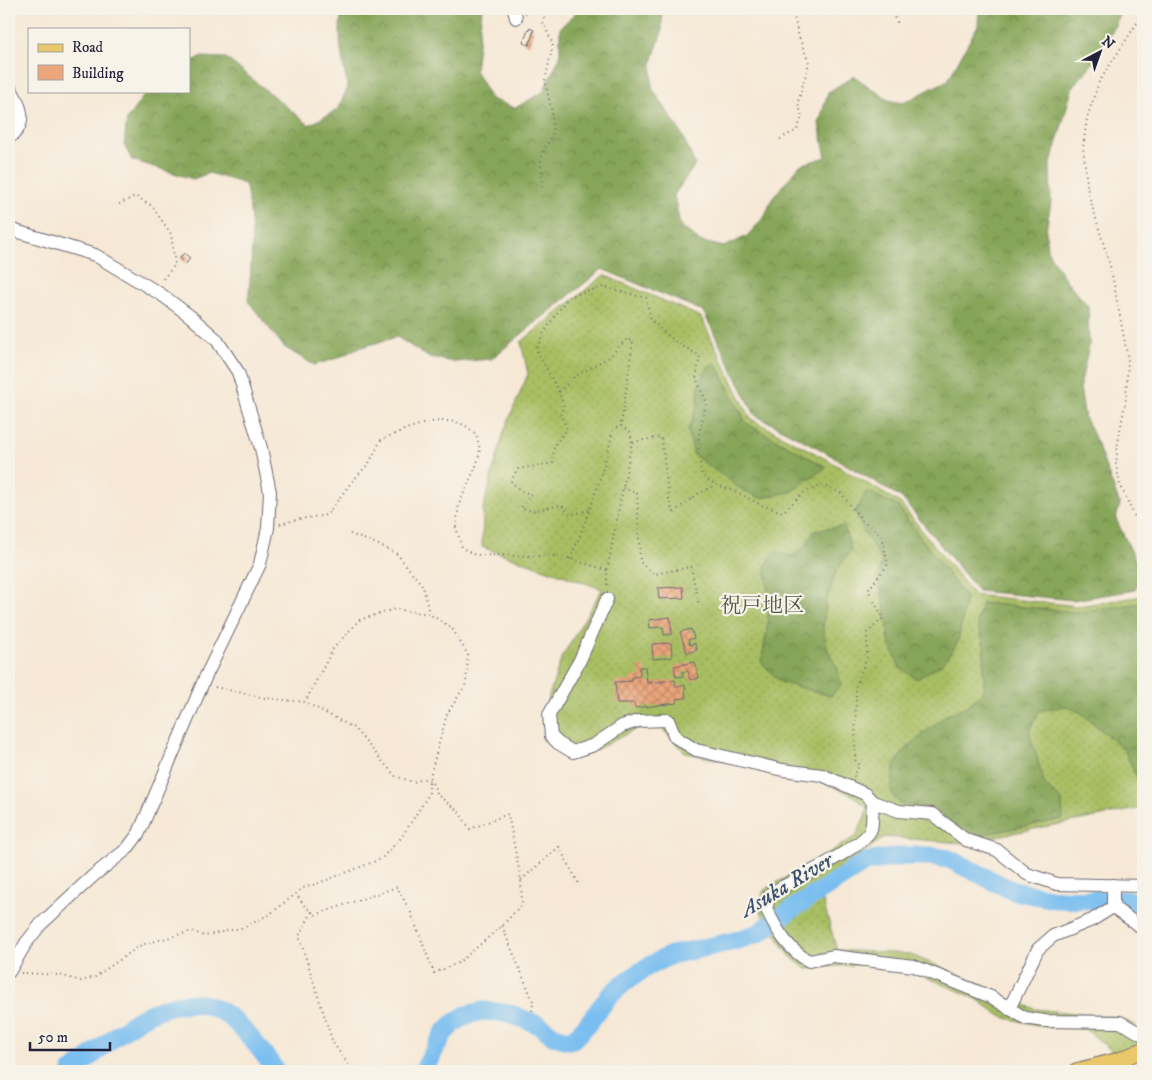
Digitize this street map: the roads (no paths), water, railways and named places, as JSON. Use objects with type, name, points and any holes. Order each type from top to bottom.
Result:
[{"type":"main road","points":[[1076,1071],[1119,1060],[1143,1050]]},
{"type":"street","points":[[9,86],[20,104],[21,122],[14,134],[9,138]]},
{"type":"street","points":[[9,229],[96,255],[153,290],[190,316],[216,339],[238,372],[261,448],[270,492],[268,528],[260,564],[203,684],[139,833],[127,849],[41,924],[26,943],[13,972]]},
{"type":"street","points":[[607,599],[580,660],[549,715],[551,736],[573,752],[594,745],[622,726],[638,721],[668,720],[675,737],[696,750],[783,770],[822,775],[899,811],[932,814],[966,840],[996,850],[1027,874],[1057,884],[1143,886]]},
{"type":"street","points":[[869,798],[871,830],[866,836],[840,856],[771,893],[766,908],[775,928],[797,955],[808,961],[833,956],[914,966],[963,984],[991,997],[1025,1018],[1044,1021],[1120,1022],[1143,1035]]},
{"type":"street","points":[[1113,885],[1114,907],[1138,926],[1143,926]]},
{"type":"street","points":[[1009,1008],[1038,949],[1053,936],[1092,920],[1114,907]]},
{"type":"waterway","name":"Asuka River","points":[[423,1071],[444,1033],[466,1015],[483,1011],[508,1013],[539,1025],[554,1036],[569,1040],[573,1039],[587,1025],[609,996],[647,967],[671,955],[735,941],[759,933],[786,913],[866,862],[904,856],[929,856],[949,859],[1013,891],[1055,899],[1143,901]]},
{"type":"waterway","name":"Asuka River","points":[[72,1071],[122,1031],[149,1014],[172,1006],[196,1003],[208,1005],[227,1015],[258,1046],[276,1071]]},
{"type":"park label","name":"祝戸地区","points":[[762,605]]}]
